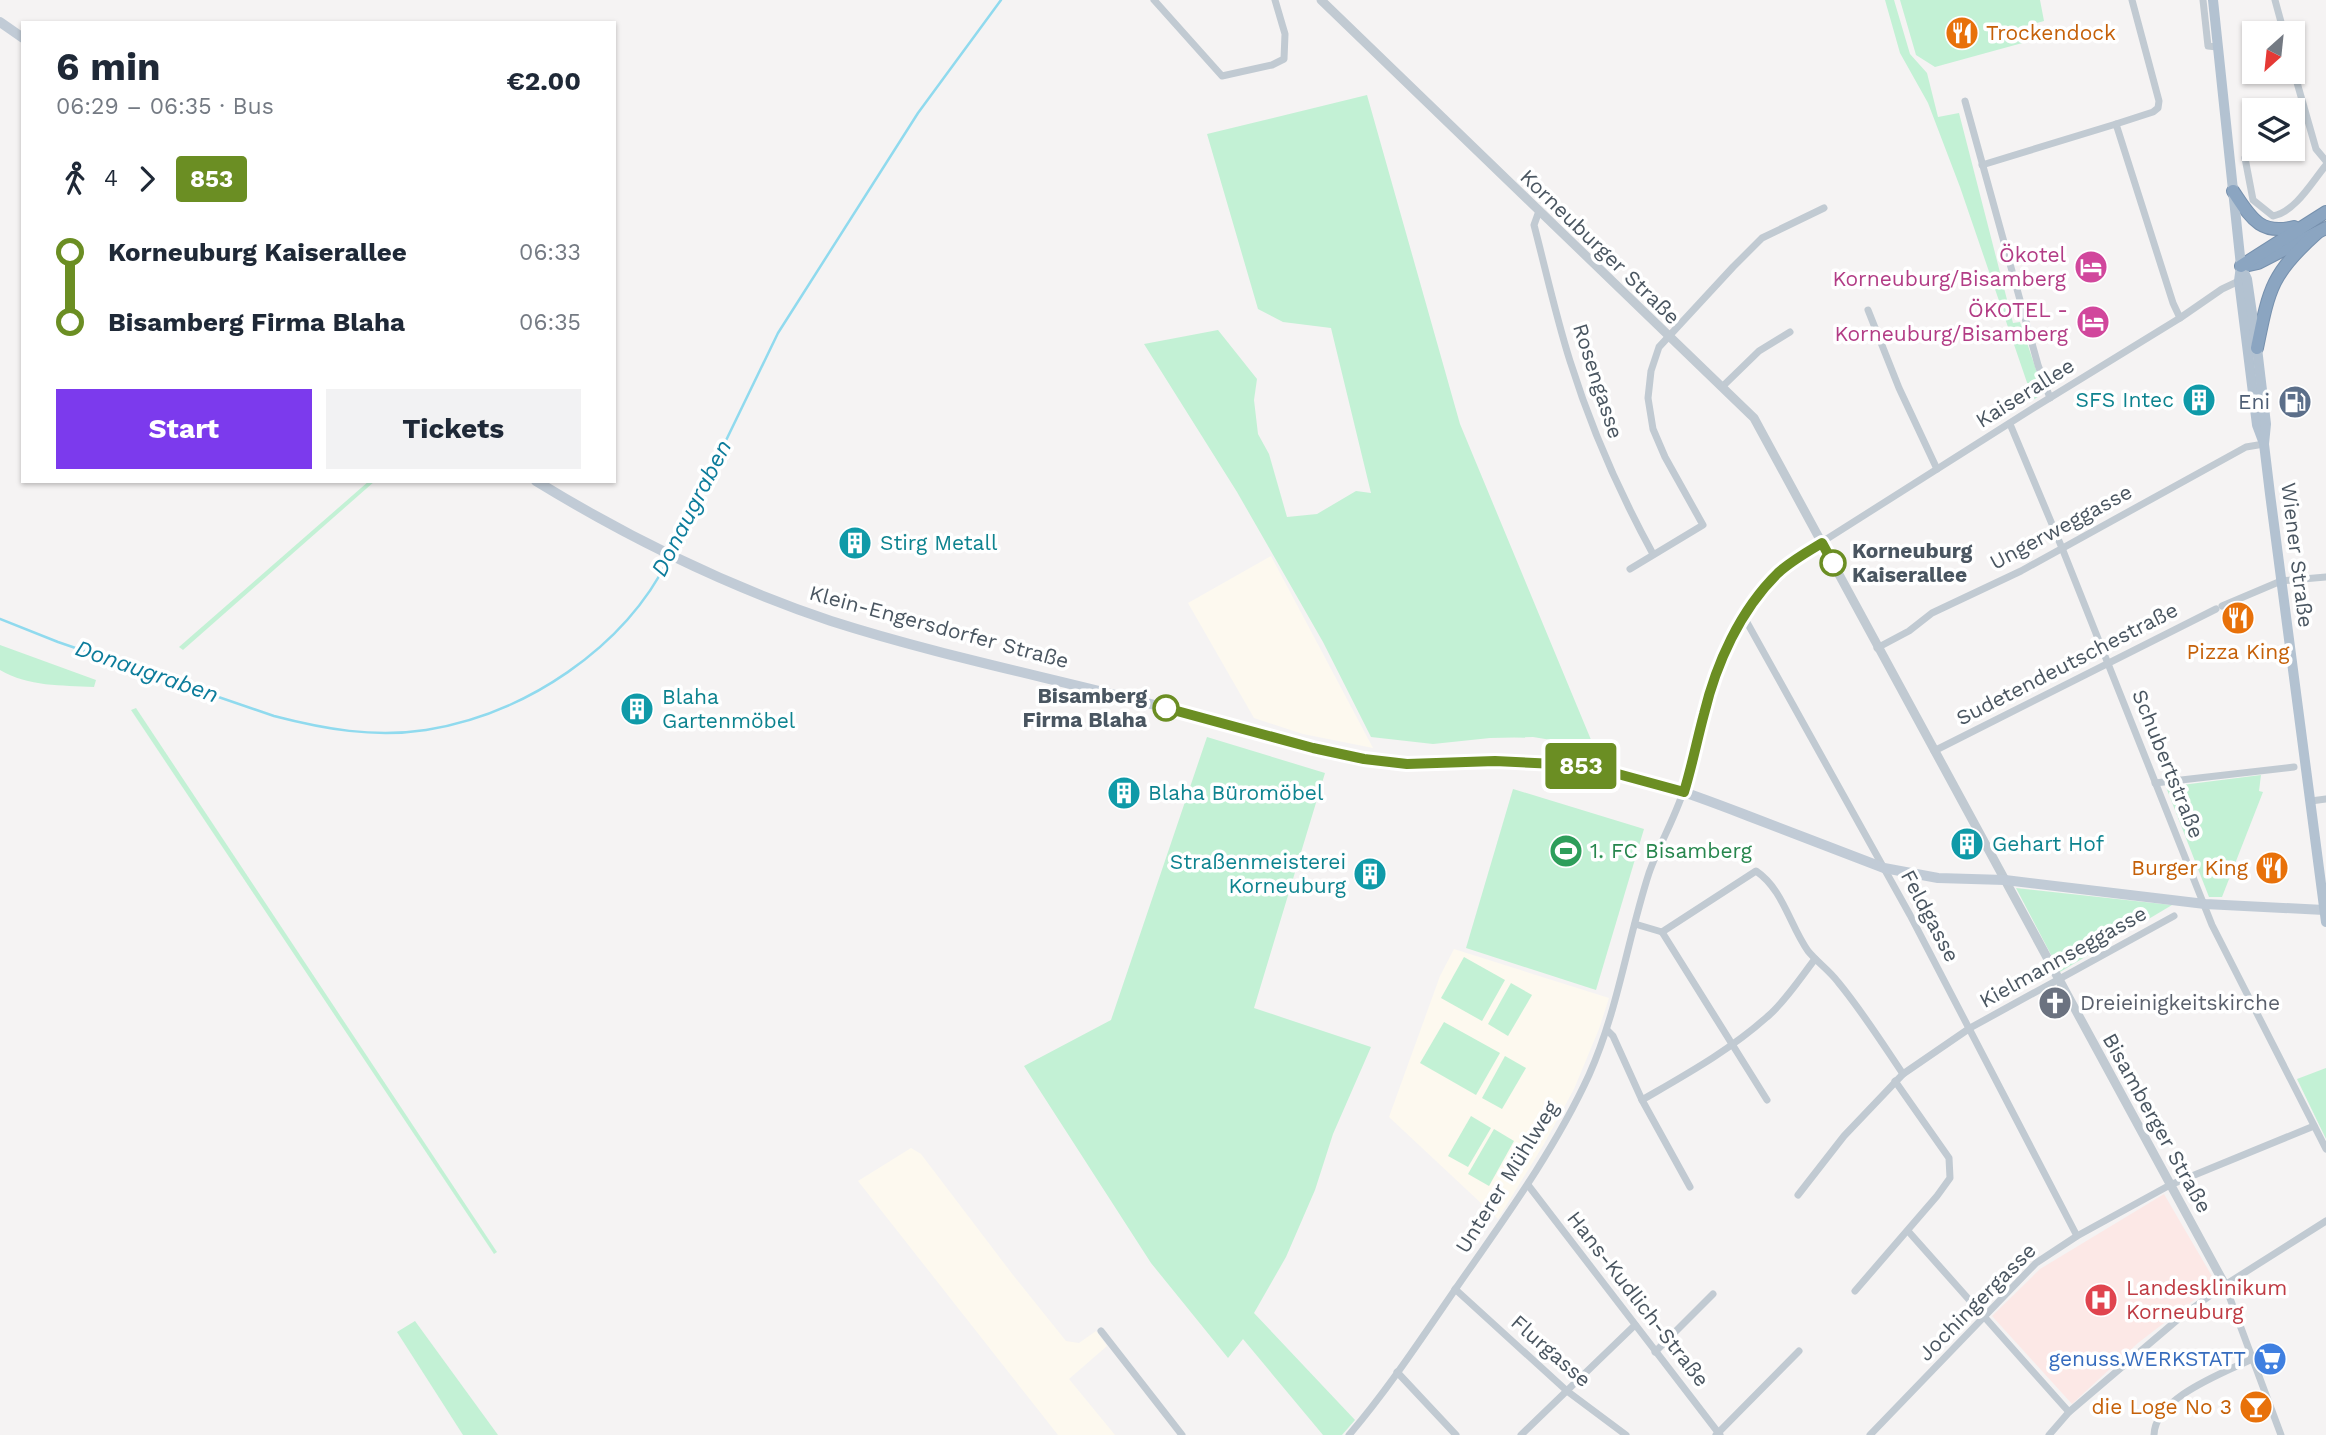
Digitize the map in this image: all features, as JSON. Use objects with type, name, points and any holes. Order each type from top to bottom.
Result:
[{"type":"highway","points":[[2233,191],[2249,215],[2260,225],[2274,230],[2302,226]]},
{"type":"highway","points":[[2241,266],[2326,212]]},
{"type":"highway","points":[[2241,266],[2258,263],[2322,230]]},
{"type":"highway","points":[[2258,348],[2267,302],[2278,274],[2296,251],[2322,230]]},
{"type":"main road","name":"Wiener Straße","points":[[2213,0],[2241,266],[2247,279],[2258,348],[2266,424],[2264,444],[2325,914]]},
{"type":"main road","points":[[0,22],[21,37]]},
{"type":"main road","name":"Wiener Straße","points":[[2241,266],[2235,283],[2257,425],[2264,444]]},
{"type":"main road","name":"Klein-Engersdorfer Straße","points":[[540,483],[685,563],[771,599],[871,633],[1344,756],[1407,764],[1504,761],[1607,771],[1684,792],[1884,868],[1938,878],[2005,880],[2205,904],[2325,914]]},
{"type":"street","points":[[1153,0],[1222,76],[1272,65],[1284,59],[1285,34],[1275,0]]},
{"type":"street","name":"Korneuburger Straße","points":[[1321,0],[1754,418],[1822,543]]},
{"type":"street","points":[[1982,165],[2116,124],[2158,108],[2159,101],[2132,0]]},
{"type":"street","points":[[2203,0],[2208,46],[2217,47]]},
{"type":"street","points":[[2275,0],[2281,21]]},
{"type":"street","points":[[2246,161],[2253,200],[2273,216],[2282,214],[2293,204],[2326,163],[2316,149],[2297,84]]},
{"type":"street","points":[[1965,101],[2038,365],[2050,398]]},
{"type":"street","points":[[2116,124],[2180,318]]},
{"type":"street","points":[[1669,338],[1732,267],[1762,238],[1824,208]]},
{"type":"street","name":"Rosengasse","points":[[1539,211],[1534,225],[1570,360],[1594,430],[1616,482],[1653,554]]},
{"type":"street","name":"Kaiserallee","points":[[1684,792],[1704,711],[1721,658],[1744,617],[1777,574],[1792,561],[1937,468],[2235,283]]},
{"type":"street","points":[[1868,310],[1899,388],[1937,468]]},
{"type":"street","points":[[1722,387],[1759,351],[1790,332]]},
{"type":"street","name":"Rosengasse","points":[[1630,569],[1703,525],[1665,457],[1653,429],[1648,398],[1651,371],[1659,347],[1669,338]]},
{"type":"street","name":"Schubertstraße","points":[[2010,424],[2212,925],[2326,1149]]},
{"type":"street","name":"Ungerweggasse","points":[[1877,648],[1909,631],[1932,613],[2021,570],[2246,447],[2264,444]]},
{"type":"street","name":"Bisamberger Straße","points":[[1822,543],[2225,1285],[2280,1434]]},
{"type":"street","name":"Sudetendeutschestraße","points":[[1934,751],[2219,607],[2281,581],[2326,577]]},
{"type":"street","name":"Feldgasse","points":[[1744,617],[1910,915],[2077,1236]]},
{"type":"street","points":[[2155,783],[2294,767]]},
{"type":"street","name":"Unterer Mühlweg","points":[[1349,1435],[1397,1372],[1528,1185],[1572,1109],[1607,1030],[1650,871],[1684,792]]},
{"type":"street","points":[[2311,801],[2326,799]]},
{"type":"street","points":[[1662,932],[1756,870],[1765,878],[1791,916],[1797,934],[1815,959],[1839,982],[1903,1074]]},
{"type":"street","name":"Kielmannseggasse","points":[[1798,1195],[1844,1136],[1903,1074],[1970,1028],[2174,916]]},
{"type":"street","points":[[1635,924],[1662,932],[1767,1100]]},
{"type":"street","points":[[1642,1100],[1700,1067],[1770,1016],[1815,959]]},
{"type":"street","points":[[1607,1030],[1613,1036],[1642,1100],[1690,1187]]},
{"type":"street","points":[[1855,1291],[1950,1178],[1949,1158],[1895,1081]]},
{"type":"street","name":"Jochingergasse","points":[[1875,1433],[2036,1262],[2077,1236],[2170,1185],[2314,1126]]},
{"type":"street","name":"Hans-Kudlich-Straße","points":[[1528,1185],[1718,1434]]},
{"type":"street","points":[[2049,1435],[2069,1412],[2163,1331],[2225,1285],[2326,1221]]},
{"type":"street","points":[[1908,1231],[2069,1412]]},
{"type":"street","name":"Flurgasse","points":[[1455,1289],[1567,1391],[1626,1435]]},
{"type":"street","points":[[1656,1352],[1713,1294]]},
{"type":"street","points":[[1521,1435],[1635,1325]]},
{"type":"street","points":[[1101,1331],[1182,1435]]},
{"type":"street","points":[[1718,1434],[1799,1351]]},
{"type":"street","points":[[2154,1435],[2154,1426],[2165,1409],[2183,1394],[2253,1358]]},
{"type":"street","points":[[1397,1372],[1456,1435]]},
{"type":"shaded area","points":[[1271,556],[1373,748],[1303,734],[1254,718],[1188,603]]},
{"type":"shaded area","points":[[1454,949],[1609,998],[1574,1089],[1498,1219],[1389,1117],[1440,976]]},
{"type":"shaded area","points":[[911,1148],[921,1154],[1066,1341],[1079,1343],[1096,1331],[1107,1346],[1069,1379],[1115,1435],[1058,1435],[858,1181]]},
{"type":"shaded area","name":"Landesklinikum Korneuburg","points":[[2164,1194],[2216,1283],[2138,1343],[2072,1404],[1992,1316],[2040,1269]]},
{"type":"green space","points":[[1885,0],[1894,0],[1910,54],[1927,73],[1938,117],[1959,113],[2013,323],[2020,322],[2044,393],[2033,400],[1960,187],[1928,103],[1900,53]]},
{"type":"green space","points":[[1900,0],[2040,0],[2044,21],[2025,26],[2026,42],[1935,67],[1916,55]]},
{"type":"green space","points":[[1367,95],[1460,424],[1594,747],[1533,737],[1433,744],[1371,737],[1323,642],[1237,492],[1144,344],[1218,330],[1257,379],[1254,400],[1258,434],[1269,454],[1287,517],[1317,514],[1356,491],[1371,493],[1331,328],[1283,322],[1258,309],[1207,134]]},
{"type":"green space","points":[[367,483],[373,483],[183,650],[179,647]]},
{"type":"green space","points":[[0,645],[96,680],[94,687],[46,684],[11,676],[0,670]]},
{"type":"green space","points":[[136,708],[497,1252],[494,1254],[131,710]]},
{"type":"green space","points":[[1207,737],[1325,773],[1254,1008],[1371,1047],[1333,1134],[1315,1190],[1286,1257],[1254,1313],[1355,1420],[1342,1435],[1323,1435],[1243,1339],[1228,1358],[1151,1263],[1024,1066],[1111,1020]]},
{"type":"green space","points":[[2261,775],[2259,791],[2263,792],[2222,897],[2209,897],[2166,787]]},
{"type":"green space","points":[[1513,789],[1644,829],[1596,990],[1466,948]]},
{"type":"green space","points":[[2016,888],[2172,905],[2060,972]]},
{"type":"green space","points":[[1464,957],[1505,980],[1482,1021],[1441,998]]},
{"type":"green space","points":[[1511,983],[1532,995],[1508,1036],[1488,1024]]},
{"type":"green space","points":[[1444,1022],[1500,1053],[1476,1095],[1420,1063]]},
{"type":"green space","points":[[1505,1056],[1526,1068],[1502,1109],[1482,1098]]},
{"type":"green space","points":[[2326,1068],[2326,1139],[2297,1079]]},
{"type":"green space","points":[[1471,1116],[1491,1128],[1468,1167],[1448,1156]]},
{"type":"green space","points":[[1494,1129],[1514,1141],[1489,1186],[1468,1174]]},
{"type":"green space","points":[[415,1321],[498,1435],[463,1435],[397,1332]]},
{"type":"waterway","name":"Donaugraben","points":[[672,552],[778,333],[918,113],[1001,0]]},
{"type":"waterway","name":"Donaugraben","points":[[0,619],[58,642],[274,716],[349,731],[407,732],[463,722],[499,709],[535,693],[568,672],[626,621],[650,591],[669,558]]},
{"type":"bus line","name":"853","points":[[1166,708],[1344,756],[1407,764],[1504,761],[1556,764],[1607,771],[1684,792],[1704,711],[1721,658],[1744,617],[1777,574],[1792,561],[1822,543],[1833,563]]},
{"type":"place","name":"Trockendock","points":[[1962,33]]},
{"type":"place","name":"Ökotel Korneuburg/Bisamberg","points":[[2091,267]]},
{"type":"place","name":"ÖKOTEL - Korneuburg/Bisamberg","points":[[2093,322]]},
{"type":"place","name":"SFS Intec","points":[[2199,400]]},
{"type":"place","name":"Eni","points":[[2295,402]]},
{"type":"place","name":"Stirg Metall","points":[[855,543]]},
{"type":"place","name":"Korneuburg Kaiserallee","points":[[1833,563]]},
{"type":"place","name":"Pizza King","points":[[2238,618]]},
{"type":"place","name":"Bisamberg Firma Blaha","points":[[1166,708]]},
{"type":"place","name":"Blaha Gartenmöbel","points":[[637,709]]},
{"type":"place","name":"Blaha Büromöbel","points":[[1124,793]]},
{"type":"place","name":"Gehart Hof","points":[[1967,844]]},
{"type":"place","name":"1. FC Bisamberg","points":[[1566,851]]},
{"type":"place","name":"Burger King","points":[[2272,868]]},
{"type":"place","name":"Straßenmeisterei Korneuburg","points":[[1370,874]]},
{"type":"place","name":"Dreieinigkeitskirche","points":[[2055,1003]]},
{"type":"place","name":"Landesklinikum Korneuburg","points":[[2101,1300]]},
{"type":"place","name":"genuss.WERKSTATT","points":[[2270,1359]]},
{"type":"place","name":"die Loge No 3","points":[[2256,1407]]}]
